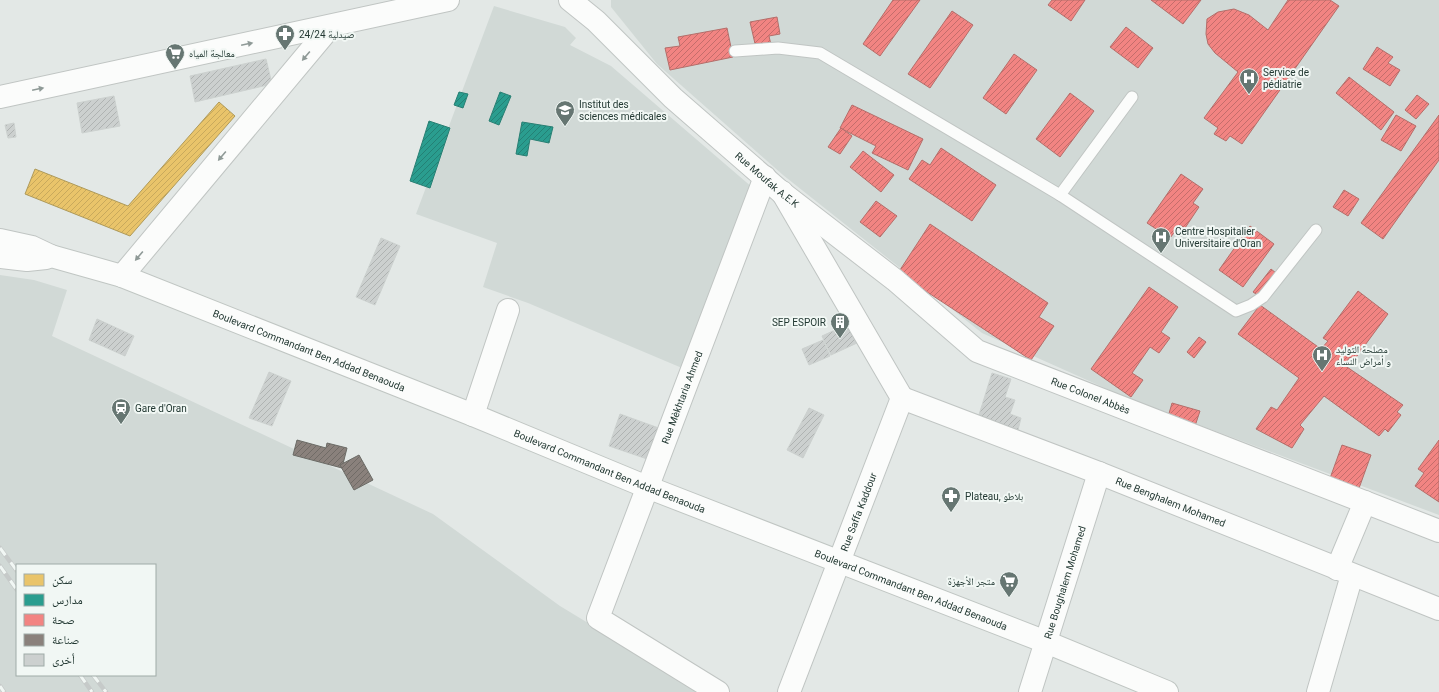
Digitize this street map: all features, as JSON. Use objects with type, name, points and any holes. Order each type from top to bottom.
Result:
[{"type":"street","points":[[370,17],[391,0]]},
{"type":"street","points":[[0,97],[448,0]]},
{"type":"street","name":"Rue Moufak A.E.K","points":[[570,0],[596,21],[673,98],[782,192],[902,398]]},
{"type":"street","points":[[594,0],[596,21]]},
{"type":"street","points":[[122,276],[330,26]]},
{"type":"street","name":"Rue Mèkhtaria Ahmed","points":[[718,692],[598,618],[765,177]]},
{"type":"street","name":"Rue Colonel Abbès","points":[[782,192],[896,280],[977,352],[1439,531]]},
{"type":"street","name":"Boulevard Commandant Ben Addad Benaouda","points":[[2,243],[32,247],[51,256],[122,276],[473,415],[647,487],[1046,642],[1163,691]]},
{"type":"street","points":[[473,415],[508,310]]},
{"type":"street","name":"Rue Benghalem Mohamed","points":[[902,398],[1099,473],[1439,609]]},
{"type":"street","name":"Rue Saffa Kaddour","points":[[789,692],[902,398]]},
{"type":"street","name":"Rue Boughalem Mohamed","points":[[1030,692],[1099,473]]},
{"type":"street","points":[[1318,692],[1345,572],[1365,502]]},
{"type":"lane","points":[[735,50],[778,48],[820,53],[1060,195],[1236,311],[1251,306],[1263,297],[1316,230]]},
{"type":"lane","points":[[1060,195],[1132,97]]},
{"type":"shaded area","name":"Centre Hospitalier Universitaire d'Oran","points":[[611,0],[1439,0],[1439,515],[1125,397],[982,333],[783,175],[657,64],[611,7]]},
{"type":"shaded area","name":"Institut des sciences médicales","points":[[494,6],[565,27],[576,38],[570,45],[611,66],[753,188],[682,368],[528,303],[483,287],[497,243],[416,214]]},
{"type":"shaded area","name":"Gare d'Oran","points":[[0,275],[34,280],[67,290],[52,336],[433,514],[560,606],[702,692],[0,692]]},
{"type":"building: سكن","points":[[219,102],[235,116],[130,236],[25,194],[35,169],[128,206]]},
{"type":"building: مدارس","points":[[459,92],[468,94],[463,108],[454,105]]},
{"type":"building: مدارس","points":[[500,92],[511,96],[499,125],[489,121]]},
{"type":"building: مدارس","points":[[429,121],[450,128],[430,188],[410,181]]},
{"type":"building: مدارس","points":[[522,122],[553,127],[549,143],[530,139],[527,156],[516,154]]},
{"type":"building: صحة","points":[[893,0],[920,0],[880,56],[863,44]]},
{"type":"building: صحة","points":[[1052,0],[1085,0],[1071,21],[1048,5]]},
{"type":"building: صحة","points":[[1151,0],[1201,0],[1183,24]]},
{"type":"building: صحة","name":"Service de pédiatrie","points":[[1288,0],[1330,0],[1339,6],[1242,144],[1230,136],[1226,141],[1214,134],[1218,128],[1204,118],[1238,72],[1215,53],[1208,44],[1206,34],[1207,19],[1218,12],[1234,9],[1249,15],[1268,30]]},
{"type":"building: صحة","points":[[952,11],[973,25],[930,88],[908,74]]},
{"type":"building: صحة","points":[[777,17],[780,34],[769,36],[771,45],[756,48],[750,22]]},
{"type":"building: صحة","points":[[1126,27],[1153,48],[1138,68],[1110,47]]},
{"type":"building: صحة","points":[[727,28],[733,57],[670,70],[665,48],[680,46],[678,37]]},
{"type":"building: صحة","points":[[1377,47],[1393,57],[1388,63],[1400,70],[1390,86],[1363,69]]},
{"type":"building: صحة","points":[[1014,54],[1037,70],[1006,114],[983,98]]},
{"type":"building: صحة","points":[[1349,77],[1394,112],[1381,130],[1336,93]]},
{"type":"building: صحة","points":[[1070,93],[1094,111],[1060,157],[1036,139]]},
{"type":"building: صحة","points":[[1417,95],[1429,104],[1416,119],[1405,110]]},
{"type":"building: صحة","points":[[852,105],[923,139],[908,170],[872,153],[876,146],[840,128]]},
{"type":"building: صحة","points":[[1396,115],[1416,126],[1401,151],[1381,140]]},
{"type":"building: صحة","points":[[1439,115],[1439,160],[1383,239],[1361,223]]},
{"type":"building: صحة","points":[[841,128],[852,136],[840,154],[828,147]]},
{"type":"building: صحة","points":[[941,148],[996,185],[972,221],[909,179],[922,160],[930,165]]},
{"type":"building: صحة","points":[[863,151],[894,175],[881,192],[850,167]]},
{"type":"building: صحة","points":[[1181,174],[1203,189],[1193,203],[1199,207],[1185,228],[1180,225],[1170,238],[1147,223]]},
{"type":"building: صحة","points":[[1344,190],[1359,199],[1348,216],[1333,207]]},
{"type":"building: صحة","points":[[876,201],[897,216],[880,237],[860,222]]},
{"type":"building: صحة","points":[[930,224],[1048,303],[1039,317],[1054,326],[1031,360],[898,273]]},
{"type":"building: صحة","points":[[1250,226],[1274,244],[1243,287],[1219,270]]},
{"type":"building: صحة","points":[[1271,269],[1276,273],[1259,296],[1253,292]]},
{"type":"building: صحة","points":[[1149,287],[1178,307],[1161,332],[1170,338],[1159,353],[1150,347],[1132,373],[1143,380],[1131,397],[1091,369]]},
{"type":"building: صحة","name":"مصلحة التوليد و أمراض النساء","points":[[1358,291],[1388,314],[1354,360],[1350,357],[1344,365],[1403,405],[1397,412],[1401,415],[1388,432],[1385,429],[1379,436],[1324,396],[1300,425],[1304,429],[1292,448],[1256,429],[1271,407],[1277,410],[1299,378],[1238,334],[1260,305],[1321,349],[1328,341],[1323,338]]},
{"type":"building: صحة","points":[[1199,337],[1206,342],[1194,358],[1187,352]]},
{"type":"building: صحة","points":[[1172,403],[1200,411],[1195,426],[1168,417]]},
{"type":"building: صحة","points":[[1439,440],[1439,502],[1415,486],[1424,473],[1418,469]]},
{"type":"building: صحة","points":[[1342,445],[1371,455],[1358,491],[1329,481]]},
{"type":"building: صناعة","points":[[297,440],[326,448],[327,443],[347,448],[342,468],[293,455]]},
{"type":"building: صناعة","points":[[359,455],[373,480],[354,490],[340,465]]},
{"type":"building: أخرى","points":[[266,59],[272,84],[195,102],[190,76]]},
{"type":"building: أخرى","points":[[114,96],[120,126],[82,133],[77,103]]},
{"type":"building: أخرى","points":[[14,123],[16,137],[8,138],[5,125]]},
{"type":"building: أخرى","points":[[381,238],[400,246],[375,305],[356,297]]},
{"type":"building: أخرى","points":[[97,319],[134,336],[125,356],[89,340]]},
{"type":"building: أخرى","name":"SEP ESPOIR","points":[[848,324],[857,343],[831,355],[822,336]]},
{"type":"building: أخرى","points":[[823,340],[830,356],[809,365],[802,349]]},
{"type":"building: أخرى","points":[[269,372],[291,381],[272,426],[249,418]]},
{"type":"building: أخرى","points":[[992,373],[1011,379],[1005,397],[1015,400],[1010,414],[1021,418],[1018,430],[978,418]]},
{"type":"building: أخرى","points":[[809,408],[824,415],[803,458],[787,450]]},
{"type":"building: أخرى","points":[[620,414],[667,431],[656,462],[609,446]]},
{"type":"railway","points":[[0,548],[16,570]]},
{"type":"railway","points":[[0,566],[16,589]]},
{"type":"railway","points":[[81,676],[92,692]]},
{"type":"railway","points":[[94,676],[106,692]]},
{"type":"railway","points":[[0,686],[4,692]]},
{"type":"place","name":"صيدلية 24/24","points":[[285,51]]},
{"type":"place","name":"معالجة المياه","points":[[175,70]]},
{"type":"place","name":"Service de pédiatrie","points":[[1249,95]]},
{"type":"place","name":"Institut des sciences médicales","points":[[565,127]]},
{"type":"place","name":"Centre Hospitalier Universitaire d'Oran","points":[[1161,254]]},
{"type":"place","name":"SEP ESPOIR","points":[[840,339]]},
{"type":"place","name":"مصلحة التوليد و أمراض النساء","points":[[1322,372]]},
{"type":"place","name":"Gare d'Oran","points":[[121,425]]},
{"type":"place","name":"Plateau, بلاطو","points":[[951,513]]},
{"type":"place","name":"متجر الأجهزة","points":[[1009,598]]}]
